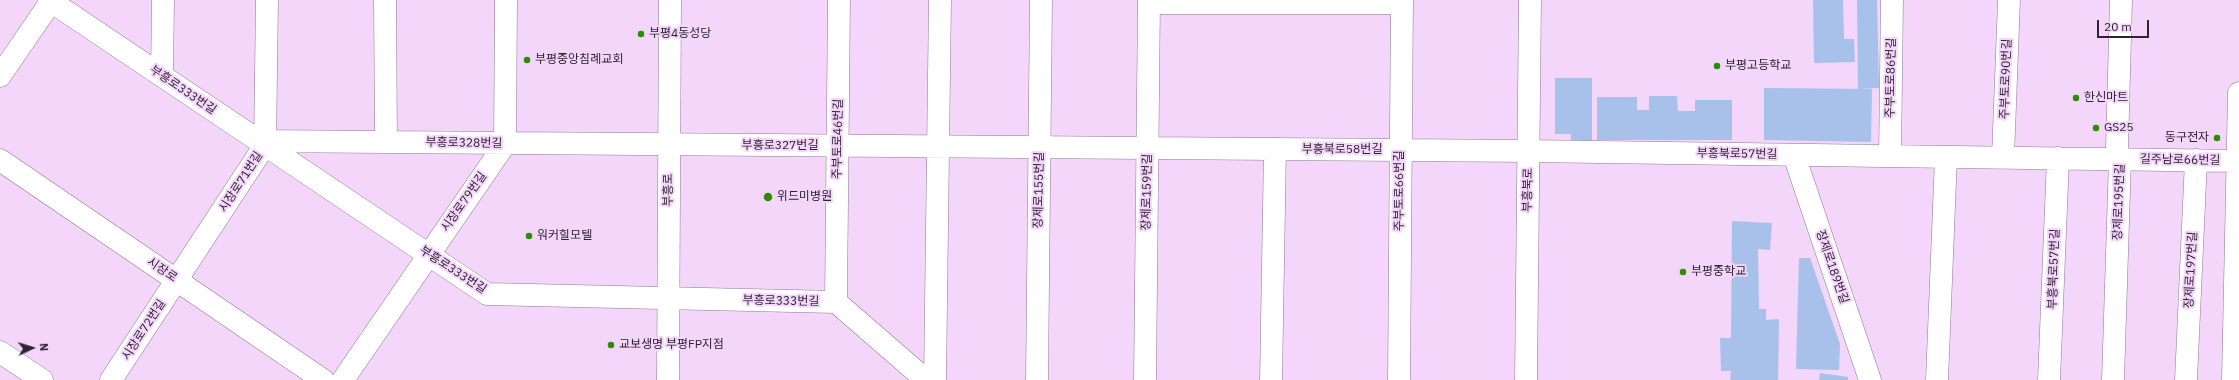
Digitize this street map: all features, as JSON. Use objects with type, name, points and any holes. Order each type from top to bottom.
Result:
[{"type":"street","points":[[162,76],[163,0]]},
{"type":"street","name":"시장로71번길","points":[[176,280],[263,142],[267,0]]},
{"type":"street","points":[[384,0],[386,142]]},
{"type":"street","points":[[505,144],[506,0]]},
{"type":"street","name":"부흥로","points":[[668,380],[670,0]]},
{"type":"street","name":"주부토로46번길","points":[[836,302],[839,0]]},
{"type":"street","name":"장제로155번길","points":[[1038,380],[1041,0]]},
{"type":"street","name":"부흥북로","points":[[1526,380],[1530,0]]},
{"type":"street","name":"주부토로86번길","points":[[1890,156],[1892,0]]},
{"type":"street","name":"주부토로90번길","points":[[2003,157],[2009,0]]},
{"type":"street","name":"장제로195번길","points":[[2113,380],[2120,159],[2117,148],[2121,0]]},
{"type":"street","points":[[0,76],[51,1]]},
{"type":"street","name":"부흥로333번길","points":[[51,1],[263,142],[487,294],[836,302],[926,380]]},
{"type":"street","name":"주부토로66번길","points":[[1272,3],[1402,1],[1399,380]]},
{"type":"street","points":[[935,380],[940,2]]},
{"type":"street","name":"장제로159번길","points":[[1145,380],[1149,2],[1272,3]]},
{"type":"street","points":[[2233,380],[2239,92]]},
{"type":"street","name":"부흥로328번길","points":[[263,142],[669,145]]},
{"type":"street","name":"시장로79번길","points":[[344,380],[428,254],[505,144]]},
{"type":"street","name":"부흥로327번길","points":[[669,145],[1147,148]]},
{"type":"street","name":"부흥북로58번길","points":[[1147,148],[1528,151]]},
{"type":"street","points":[[1271,380],[1275,149]]},
{"type":"street","name":"부흥북로57번길","points":[[1528,151],[2120,159]]},
{"type":"street","name":"장제로189번길","points":[[1794,155],[1870,380]]},
{"type":"street","points":[[1937,380],[1946,156]]},
{"type":"street","name":"부흥북로57번길","points":[[2050,380],[2058,158]]},
{"type":"street","name":"길주남로66번길","points":[[2120,159],[2238,161]]},
{"type":"street","name":"시장로","points":[[0,160],[323,380]]},
{"type":"street","name":"장제로197번길","points":[[2186,380],[2196,160]]},
{"type":"street","name":"시장로72번길","points":[[111,380],[176,280]]},
{"type":"street","points":[[0,352],[42,380]]},
{"type":"building","points":[[1813,0],[1843,0],[1844,39],[1854,39],[1855,62],[1814,63]]},
{"type":"building","points":[[1857,0],[1877,0],[1879,88],[1858,89]]},
{"type":"building","points":[[1555,78],[1592,78],[1592,141],[1571,141],[1571,134],[1555,134]]},
{"type":"building","points":[[1764,88],[1872,89],[1871,142],[1764,140]]},
{"type":"building","points":[[1649,96],[1677,96],[1678,111],[1695,111],[1695,100],[1732,100],[1732,140],[1597,140],[1597,97],[1637,97],[1637,110],[1649,110]]},
{"type":"building","points":[[1732,221],[1772,223],[1770,250],[1758,249],[1759,309],[1766,309],[1766,320],[1779,319],[1778,380],[1730,380],[1731,371],[1721,371],[1720,338],[1731,338]]},
{"type":"building","points":[[1799,258],[1810,258],[1840,344],[1839,370],[1796,369]]},
{"type":"building","points":[[1820,373],[1848,377],[1848,380],[1819,380]]},
{"type":"place","name":"부평4동성당","points":[[641,34]]},
{"type":"place","name":"부평중앙침례교회","points":[[527,60]]},
{"type":"place","name":"부평고등학교","points":[[1717,66]]},
{"type":"place","name":"한신마트","points":[[2076,98]]},
{"type":"place","name":"GS25","points":[[2096,128]]},
{"type":"place","name":"동구전자","points":[[2217,138]]},
{"type":"place","name":"위드미병원","points":[[768,197]]},
{"type":"place","name":"워커힐모텔","points":[[529,236]]},
{"type":"place","name":"부평중학교","points":[[1683,272]]},
{"type":"place","name":"교보생명 부평FP지점","points":[[611,345]]}]
